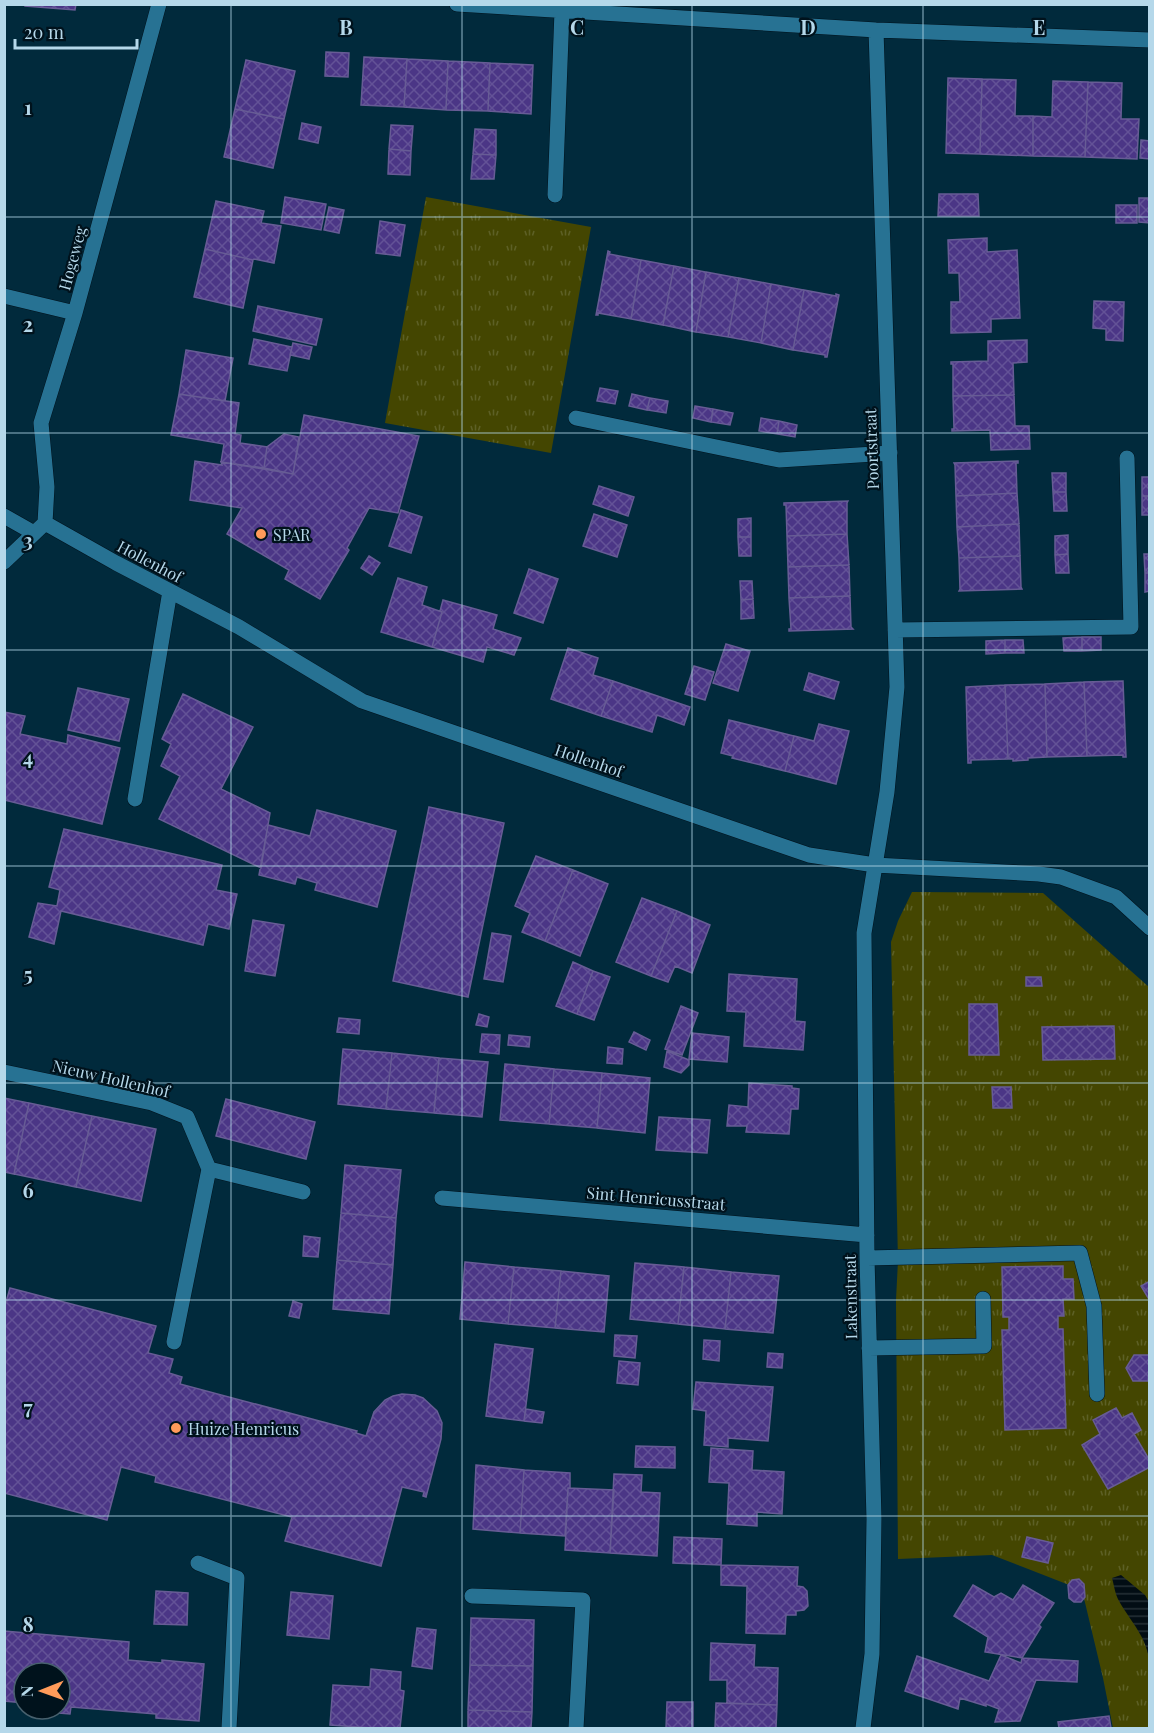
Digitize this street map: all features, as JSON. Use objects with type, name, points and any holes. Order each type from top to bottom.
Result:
[{"type":"street","name":"Hogeweg","points":[[39,528],[46,487],[41,423],[75,313],[159,4]]},
{"type":"street","points":[[457,4],[876,30],[1149,40]]},
{"type":"street","points":[[555,195],[562,11]]},
{"type":"street","name":"Poortstraat","points":[[875,865],[887,792],[897,687],[876,30]]},
{"type":"street","points":[[4,296],[75,313]]},
{"type":"street","points":[[576,418],[779,460],[890,453]]},
{"type":"street","points":[[895,630],[1131,627],[1127,458]]},
{"type":"street","name":"Hollenhof","points":[[4,516],[39,528],[116,563],[239,627],[362,701],[809,855],[875,865],[1061,877],[1116,897],[1149,928]]},
{"type":"street","points":[[4,562],[39,528]]},
{"type":"street","points":[[135,800],[170,591]]},
{"type":"street","name":"Lakenstraat","points":[[863,1728],[872,1654],[874,1519],[867,1257],[864,933],[875,865]]},
{"type":"street","name":"Nieuw Hollenhof","points":[[4,1072],[152,1102],[187,1117],[209,1169]]},
{"type":"street","points":[[174,1342],[209,1169],[303,1192]]},
{"type":"street","name":"Sint Henricusstraat","points":[[442,1198],[867,1235]]},
{"type":"street","points":[[867,1257],[1080,1253],[1094,1306],[1097,1394]]},
{"type":"street","points":[[869,1347],[984,1346],[983,1299]]},
{"type":"street","points":[[198,1563],[237,1578],[229,1728]]},
{"type":"street","points":[[472,1596],[583,1600],[576,1728]]},
{"type":"green space","points":[[426,197],[591,227],[551,453],[385,423]]},
{"type":"green space","points":[[912,892],[1043,893],[1149,987],[1149,1728],[1113,1728],[1082,1590],[992,1555],[898,1559],[896,1300],[898,1261],[891,942]]},
{"type":"shaded area","points":[[1121,1575],[1145,1595],[1149,1602],[1149,1664],[1146,1646],[1116,1592],[1112,1578]]},
{"type":"building","points":[[25,4],[76,4],[75,10],[25,6]]},
{"type":"building","points":[[326,52],[349,53],[348,77],[325,76]]},
{"type":"building","points":[[364,57],[407,59],[404,107],[361,105]]},
{"type":"building","points":[[407,59],[448,61],[446,110],[404,107]]},
{"type":"building","points":[[246,60],[295,71],[284,119],[235,109]]},
{"type":"building","points":[[448,61],[490,63],[488,111],[446,110]]},
{"type":"building","points":[[490,63],[533,65],[531,114],[488,111]]},
{"type":"building","points":[[948,78],[982,79],[980,154],[946,153]]},
{"type":"building","points":[[982,79],[1016,80],[1015,116],[1033,116],[1033,156],[980,154]]},
{"type":"building","points":[[1053,81],[1088,82],[1085,157],[1033,156],[1033,116],[1052,117]]},
{"type":"building","points":[[1088,82],[1122,83],[1121,119],[1139,119],[1137,159],[1085,157]]},
{"type":"building","points":[[235,109],[284,119],[273,168],[224,157]]},
{"type":"building","points":[[302,123],[321,127],[318,143],[299,139]]},
{"type":"building","points":[[391,125],[413,126],[411,151],[389,149]]},
{"type":"building","points":[[475,129],[496,130],[496,155],[473,154]]},
{"type":"building","points":[[1141,140],[1150,141],[1150,159],[1140,158]]},
{"type":"building","points":[[389,149],[411,151],[410,175],[388,174]]},
{"type":"building","points":[[473,154],[496,155],[494,179],[471,179]]},
{"type":"building","points":[[939,194],[978,194],[979,216],[938,216]]},
{"type":"building","points":[[285,197],[326,204],[321,230],[281,223]]},
{"type":"building","points":[[1139,198],[1150,198],[1150,223],[1139,222]]},
{"type":"building","points":[[216,201],[264,211],[261,223],[281,226],[274,263],[205,249]]},
{"type":"building","points":[[1116,205],[1137,205],[1137,223],[1116,223]]},
{"type":"building","points":[[329,207],[344,210],[339,233],[324,230]]},
{"type":"building","points":[[380,221],[405,225],[400,256],[376,253]]},
{"type":"building","points":[[987,238],[987,252],[1017,250],[1020,318],[991,319],[991,332],[951,333],[951,302],[960,302],[959,273],[949,273],[948,240]]},
{"type":"building","points":[[205,249],[253,260],[243,308],[194,297]]},
{"type":"building","points":[[608,251],[609,254],[641,260],[631,319],[598,313],[596,315]]},
{"type":"building","points":[[641,260],[674,266],[663,325],[631,319]]},
{"type":"building","points":[[674,266],[706,272],[696,332],[663,325]]},
{"type":"building","points":[[706,272],[739,278],[728,337],[696,332]]},
{"type":"building","points":[[739,278],[771,284],[761,343],[728,337]]},
{"type":"building","points":[[771,284],[804,290],[793,350],[761,343]]},
{"type":"building","points":[[804,290],[839,295],[827,357],[793,350]]},
{"type":"building","points":[[1094,301],[1124,302],[1123,341],[1106,340],[1106,329],[1093,328]]},
{"type":"building","points":[[258,306],[322,319],[316,345],[253,331]]},
{"type":"building","points":[[254,339],[292,347],[287,371],[249,364]]},
{"type":"building","points":[[1027,340],[1027,362],[1013,363],[1014,395],[953,396],[953,364],[951,362],[988,361],[988,341]]},
{"type":"building","points":[[293,343],[312,347],[309,359],[290,355]]},
{"type":"building","points":[[186,350],[233,358],[225,401],[179,394]]},
{"type":"building","points":[[600,388],[618,391],[615,404],[597,401]]},
{"type":"building","points":[[179,394],[239,403],[235,434],[241,435],[240,443],[267,447],[264,468],[221,462],[224,444],[171,435]]},
{"type":"building","points":[[632,394],[650,398],[647,410],[629,406]]},
{"type":"building","points":[[1014,395],[1015,426],[1029,426],[1030,449],[991,450],[990,430],[952,431],[954,429],[953,396]]},
{"type":"building","points":[[650,398],[668,401],[666,413],[647,410]]},
{"type":"building","points":[[695,406],[713,409],[711,422],[693,418]]},
{"type":"building","points":[[713,409],[733,413],[730,425],[711,422]]},
{"type":"building","points":[[304,415],[419,436],[398,513],[369,508],[347,548],[349,550],[320,599],[285,579],[289,570],[227,534],[242,508],[190,500],[195,461],[222,465],[221,462],[293,474]]},
{"type":"building","points":[[761,418],[779,421],[777,434],[759,431]]},
{"type":"building","points":[[779,421],[797,425],[795,437],[777,434]]},
{"type":"building","points":[[284,434],[299,437],[293,474],[264,468],[267,447]]},
{"type":"building","points":[[1018,461],[1016,463],[1017,493],[956,496],[954,463]]},
{"type":"building","points":[[1052,473],[1066,473],[1066,492],[1053,492]]},
{"type":"building","points":[[1142,477],[1150,477],[1150,496],[1142,496]]},
{"type":"building","points":[[599,486],[634,497],[628,516],[593,504]]},
{"type":"building","points":[[1053,492],[1066,492],[1067,511],[1054,511]]},
{"type":"building","points":[[1017,493],[1019,524],[957,527],[956,496]]},
{"type":"building","points":[[1142,496],[1150,496],[1150,515],[1142,515]]},
{"type":"building","points":[[848,501],[847,534],[787,536],[786,505],[784,503]]},
{"type":"building","points":[[401,510],[422,517],[411,553],[389,546]]},
{"type":"building","points":[[594,514],[627,525],[617,557],[583,546]]},
{"type":"building","points":[[751,518],[751,537],[738,537],[738,519]]},
{"type":"building","points":[[1019,524],[1020,556],[959,558],[957,527]]},
{"type":"building","points":[[847,534],[849,565],[788,567],[787,536]]},
{"type":"building","points":[[1068,535],[1068,554],[1055,555],[1055,536]]},
{"type":"building","points":[[738,537],[751,537],[751,556],[739,556]]},
{"type":"building","points":[[1068,554],[1069,573],[1056,573],[1055,555]]},
{"type":"building","points":[[1144,554],[1150,554],[1150,573],[1145,573]]},
{"type":"building","points":[[369,556],[380,563],[372,575],[361,568]]},
{"type":"building","points":[[1020,556],[1022,589],[959,591],[959,558]]},
{"type":"building","points":[[849,565],[850,596],[789,598],[788,567]]},
{"type":"building","points":[[529,569],[558,579],[543,623],[514,613]]},
{"type":"building","points":[[1145,573],[1150,573],[1150,591],[1145,592]]},
{"type":"building","points":[[398,578],[427,587],[422,605],[442,612],[432,647],[381,632]]},
{"type":"building","points":[[740,581],[752,581],[753,599],[741,600]]},
{"type":"building","points":[[850,596],[851,627],[853,629],[789,631],[791,629],[789,598]]},
{"type":"building","points":[[753,599],[754,618],[741,619],[741,600]]},
{"type":"building","points":[[443,600],[497,615],[493,629],[521,638],[514,655],[487,647],[483,662],[432,647]]},
{"type":"building","points":[[1082,637],[1101,637],[1101,650],[1082,651]]},
{"type":"building","points":[[1082,637],[1082,651],[1064,651],[1063,638]]},
{"type":"building","points":[[1005,640],[1005,653],[986,654],[986,641]]},
{"type":"building","points":[[1005,640],[1023,640],[1024,653],[1005,653]]},
{"type":"building","points":[[726,644],[750,651],[738,691],[713,683]]},
{"type":"building","points":[[568,648],[598,658],[593,675],[613,681],[601,716],[551,699]]},
{"type":"building","points":[[694,666],[714,672],[705,700],[685,694]]},
{"type":"building","points":[[809,673],[839,682],[834,699],[804,690]]},
{"type":"building","points":[[613,681],[690,707],[684,725],[657,715],[652,732],[601,716]]},
{"type":"building","points":[[1123,681],[1126,757],[1123,755],[1087,756],[1084,682]]},
{"type":"building","points":[[1084,682],[1087,756],[1047,757],[1045,684]]},
{"type":"building","points":[[1045,684],[1047,757],[1013,761],[1013,759],[1008,759],[1005,685]]},
{"type":"building","points":[[1005,685],[1008,759],[971,760],[971,763],[968,763],[966,687]]},
{"type":"building","points":[[78,688],[129,699],[119,741],[68,730]]},
{"type":"building","points":[[183,694],[253,727],[221,789],[270,813],[261,868],[159,819],[180,776],[161,766],[171,744],[162,739]]},
{"type":"building","points":[[4,712],[25,716],[20,734],[67,744],[68,735],[120,748],[102,824],[4,800]]},
{"type":"building","points":[[729,720],[794,736],[785,771],[732,758],[733,756],[721,753]]},
{"type":"building","points":[[819,724],[849,731],[836,784],[785,771],[794,736],[814,741]]},
{"type":"building","points":[[429,807],[504,823],[468,997],[393,981]]},
{"type":"building","points":[[317,810],[396,831],[377,907],[315,890],[317,883],[297,877],[295,884],[259,875],[268,825],[310,836]]},
{"type":"building","points":[[64,829],[222,865],[216,890],[237,894],[229,929],[208,924],[203,945],[61,911],[54,944],[29,937],[38,903],[57,906],[60,890],[49,887]]},
{"type":"building","points":[[536,856],[573,870],[545,941],[522,932],[530,913],[515,906]]},
{"type":"building","points":[[573,870],[608,884],[580,956],[545,941]]},
{"type":"building","points":[[642,898],[677,911],[651,976],[616,962]]},
{"type":"building","points":[[677,911],[710,925],[692,973],[675,966],[668,982],[651,976]]},
{"type":"building","points":[[253,920],[284,925],[275,976],[245,971]]},
{"type":"building","points":[[492,933],[511,936],[503,982],[484,979]]},
{"type":"building","points":[[573,962],[593,971],[577,1014],[556,1006]]},
{"type":"building","points":[[593,971],[610,977],[594,1020],[577,1014]]},
{"type":"building","points":[[729,974],[797,979],[795,1021],[805,1022],[803,1050],[744,1046],[746,1012],[727,1011]]},
{"type":"building","points":[[1026,977],[1041,977],[1042,986],[1026,986]]},
{"type":"building","points":[[969,1004],[997,1004],[999,1055],[969,1055]]},
{"type":"building","points":[[681,1006],[698,1013],[682,1055],[665,1049]]},
{"type":"building","points":[[479,1014],[489,1017],[487,1027],[476,1025]]},
{"type":"building","points":[[339,1018],[360,1020],[359,1034],[337,1032]]},
{"type":"building","points":[[1114,1026],[1115,1059],[1043,1060],[1042,1027]]},
{"type":"building","points":[[634,1032],[650,1040],[646,1050],[629,1042]]},
{"type":"building","points":[[692,1033],[729,1037],[727,1062],[689,1059]]},
{"type":"building","points":[[482,1034],[500,1035],[499,1054],[480,1052]]},
{"type":"building","points":[[509,1035],[530,1037],[529,1047],[508,1045]]},
{"type":"building","points":[[608,1047],[623,1049],[622,1064],[607,1063]]},
{"type":"building","points":[[343,1049],[392,1053],[386,1109],[338,1104]]},
{"type":"building","points":[[667,1051],[689,1060],[689,1065],[681,1073],[664,1067]]},
{"type":"building","points":[[392,1053],[439,1058],[434,1113],[386,1109]]},
{"type":"building","points":[[439,1058],[488,1062],[482,1117],[434,1113]]},
{"type":"building","points":[[505,1064],[554,1069],[549,1124],[500,1120]]},
{"type":"building","points":[[554,1069],[602,1073],[597,1128],[549,1124]]},
{"type":"building","points":[[602,1073],[650,1078],[645,1133],[597,1128]]},
{"type":"building","points":[[749,1083],[792,1086],[792,1088],[799,1089],[798,1109],[791,1109],[789,1134],[746,1132],[747,1126],[727,1126],[729,1105],[748,1107]]},
{"type":"building","points":[[992,1087],[1011,1087],[1012,1108],[993,1108]]},
{"type":"building","points":[[4,1098],[29,1103],[14,1174],[4,1172]]},
{"type":"building","points":[[226,1099],[315,1122],[306,1159],[216,1136]]},
{"type":"building","points":[[29,1103],[92,1116],[76,1187],[14,1174]]},
{"type":"building","points":[[92,1116],[156,1129],[141,1201],[76,1187]]},
{"type":"building","points":[[659,1117],[710,1120],[707,1153],[656,1150]]},
{"type":"building","points":[[345,1165],[401,1170],[396,1218],[341,1213]]},
{"type":"building","points":[[341,1213],[396,1218],[393,1265],[337,1260]]},
{"type":"building","points":[[304,1236],[320,1238],[318,1257],[303,1256]]},
{"type":"building","points":[[337,1260],[393,1265],[389,1314],[333,1309]]},
{"type":"building","points":[[465,1262],[514,1267],[508,1324],[460,1319]]},
{"type":"building","points":[[635,1263],[684,1267],[678,1324],[630,1319]]},
{"type":"building","points":[[1063,1266],[1063,1279],[1073,1279],[1074,1299],[1063,1299],[1064,1316],[1058,1316],[1058,1329],[1063,1329],[1066,1428],[1005,1430],[1002,1330],[1009,1330],[1009,1317],[1003,1317],[1002,1267]]},
{"type":"building","points":[[514,1267],[561,1271],[555,1328],[508,1324]]},
{"type":"building","points":[[684,1267],[731,1272],[725,1329],[678,1324]]},
{"type":"building","points":[[561,1271],[609,1276],[604,1332],[555,1328]]},
{"type":"building","points":[[731,1272],[779,1276],[773,1333],[725,1329]]},
{"type":"building","points":[[1150,1281],[1150,1301],[1141,1286]]},
{"type":"building","name":"Huize Henricus","points":[[10,1288],[156,1326],[148,1353],[173,1359],[169,1373],[182,1377],[180,1384],[357,1431],[356,1433],[366,1436],[374,1412],[385,1400],[402,1394],[423,1398],[437,1411],[442,1423],[441,1439],[426,1497],[423,1496],[424,1492],[402,1487],[381,1566],[285,1541],[292,1517],[155,1482],[156,1476],[121,1467],[107,1520],[4,1493],[4,1309]]},
{"type":"building","points":[[293,1301],[302,1304],[299,1318],[289,1316]]},
{"type":"building","points":[[615,1335],[637,1336],[635,1358],[614,1356]]},
{"type":"building","points":[[704,1340],[720,1341],[719,1361],[703,1359]]},
{"type":"building","points":[[495,1344],[533,1349],[524,1421],[486,1416]]},
{"type":"building","points":[[768,1353],[783,1354],[782,1368],[767,1367]]},
{"type":"building","points":[[1134,1355],[1150,1356],[1148,1381],[1133,1381],[1126,1368]]},
{"type":"building","points":[[619,1361],[640,1363],[638,1385],[617,1383]]},
{"type":"building","points":[[696,1382],[773,1387],[768,1441],[728,1438],[728,1447],[704,1445],[706,1411],[693,1409]]},
{"type":"building","points":[[1116,1408],[1122,1418],[1132,1413],[1141,1430],[1134,1434],[1150,1461],[1150,1467],[1108,1489],[1082,1445],[1100,1434],[1093,1420]]},
{"type":"building","points":[[526,1409],[544,1412],[542,1423],[524,1421]]},
{"type":"building","points":[[636,1446],[675,1447],[675,1468],[635,1467]]},
{"type":"building","points":[[711,1448],[753,1451],[752,1470],[784,1472],[782,1514],[757,1512],[757,1526],[727,1524],[729,1483],[709,1482]]},
{"type":"building","points":[[476,1465],[524,1470],[520,1533],[473,1529]]},
{"type":"building","points":[[524,1470],[570,1473],[565,1536],[520,1533]]},
{"type":"building","points":[[614,1474],[642,1475],[641,1492],[660,1493],[657,1556],[610,1553]]},
{"type":"building","points":[[568,1488],[614,1490],[610,1553],[565,1550]]},
{"type":"building","points":[[674,1537],[722,1539],[721,1565],[673,1563]]},
{"type":"building","points":[[1027,1537],[1053,1543],[1048,1563],[1022,1557]]},
{"type":"building","points":[[721,1565],[798,1567],[797,1586],[807,1591],[808,1606],[804,1610],[796,1611],[796,1615],[786,1615],[785,1634],[746,1633],[747,1586],[721,1585]]},
{"type":"building","points":[[1079,1579],[1084,1584],[1085,1597],[1081,1602],[1074,1602],[1069,1598],[1068,1585],[1072,1580]]},
{"type":"building","points":[[973,1585],[994,1597],[1001,1593],[1013,1600],[1023,1585],[1054,1603],[1039,1625],[1041,1627],[1022,1658],[985,1652],[988,1637],[954,1616]]},
{"type":"building","points":[[156,1591],[188,1593],[187,1625],[154,1624]]},
{"type":"building","points":[[291,1592],[333,1596],[329,1639],[287,1635]]},
{"type":"building","points":[[471,1618],[534,1620],[533,1666],[470,1665]]},
{"type":"building","points":[[417,1628],[436,1630],[432,1669],[412,1666]]},
{"type":"building","points":[[4,1631],[129,1642],[128,1660],[204,1664],[199,1721],[156,1718],[156,1714],[72,1707],[72,1661],[12,1661],[12,1702],[4,1701]]},
{"type":"building","points":[[711,1643],[755,1645],[754,1667],[778,1668],[777,1705],[727,1703],[727,1680],[710,1680]]},
{"type":"building","points":[[1001,1655],[1021,1663],[1022,1658],[1078,1661],[1077,1682],[1036,1680],[1020,1721],[995,1722],[999,1709],[986,1704],[986,1706],[960,1698],[958,1709],[905,1691],[917,1656],[989,1681]]},
{"type":"building","points":[[470,1665],[533,1666],[532,1712],[468,1710]]},
{"type":"building","points":[[371,1669],[401,1672],[400,1690],[404,1691],[400,1728],[330,1725],[333,1685],[370,1687]]},
{"type":"building","points":[[667,1702],[693,1702],[693,1728],[666,1728]]},
{"type":"building","points":[[716,1703],[777,1705],[776,1728],[715,1728]]},
{"type":"building","points":[[468,1710],[532,1712],[531,1728],[468,1728]]},
{"type":"building","points":[[1109,1716],[1111,1728],[1059,1728],[1058,1722]]},
{"type":"place","name":"SPAR","points":[[261,534]]},
{"type":"place","name":"Huize Henricus","points":[[176,1428]]}]
